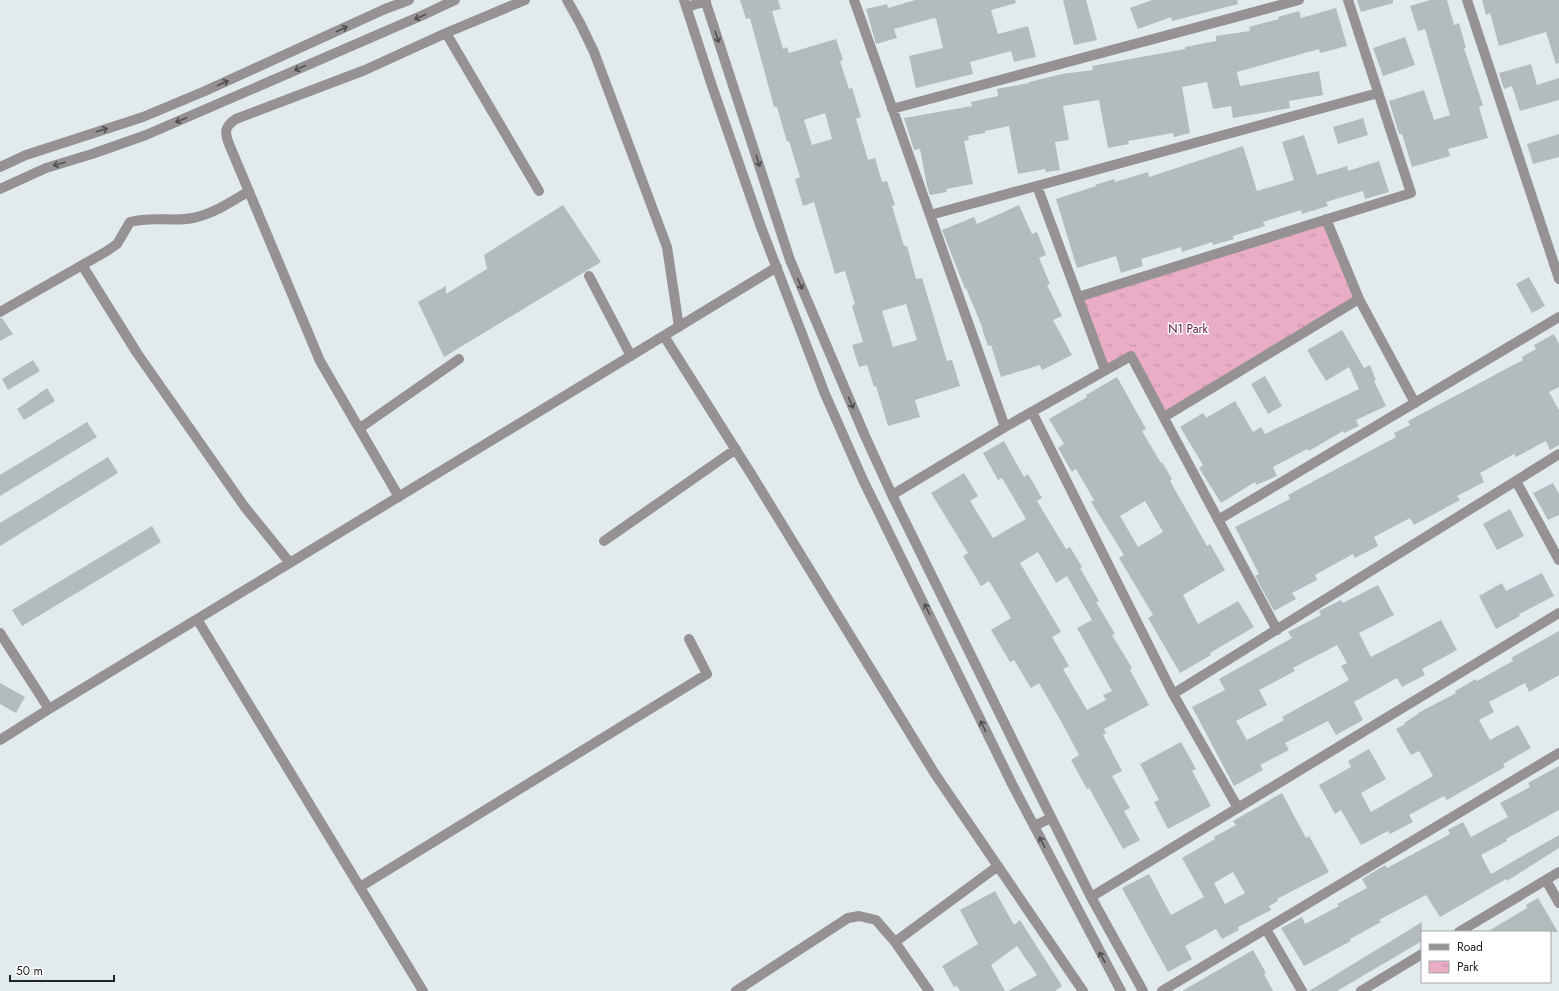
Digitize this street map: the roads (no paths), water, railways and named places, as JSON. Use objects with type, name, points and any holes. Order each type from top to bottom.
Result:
[{"type":"street","points":[[0,168],[33,152],[143,117],[409,0]]},
{"type":"street","points":[[0,189],[46,168],[146,135],[423,16],[455,0]]},
{"type":"street","points":[[400,497],[320,361],[226,138],[226,130],[236,119],[365,70],[446,33],[525,0]]},
{"type":"street","points":[[567,0],[594,52],[667,247],[679,327]]},
{"type":"street","points":[[1121,991],[1012,784],[863,480],[825,394],[776,267],[712,86],[686,3],[705,0],[790,260],[892,495],[1051,818],[1091,897],[1143,991]]},
{"type":"street","points":[[892,109],[1299,0]]},
{"type":"street","points":[[1078,297],[1411,193],[1348,0]]},
{"type":"street","points":[[1467,0],[1559,279]]},
{"type":"street","points":[[857,1],[892,109],[1005,427]]},
{"type":"street","points":[[446,33],[539,191]]},
{"type":"street","points":[[930,215],[1378,93]]},
{"type":"street","points":[[1037,186],[1104,370]]},
{"type":"street","points":[[0,312],[117,244],[130,222],[140,219],[192,218],[214,211],[249,191]]},
{"type":"street","points":[[1326,220],[1359,299],[1415,403]]},
{"type":"street","points":[[82,265],[146,366],[244,506],[290,563]]},
{"type":"street","points":[[0,740],[776,267]]},
{"type":"street","points":[[589,276],[631,356]]},
{"type":"street","points":[[1164,417],[1359,299]]},
{"type":"street","points":[[1218,520],[1559,317]]},
{"type":"street","points":[[664,336],[736,449],[935,774],[1083,991]]},
{"type":"street","points":[[892,495],[1005,427],[1131,356],[1277,630]]},
{"type":"street","points":[[360,428],[459,359]]},
{"type":"street","points":[[1032,412],[1173,694],[1238,808]]},
{"type":"street","points":[[604,541],[736,449]]},
{"type":"street","points":[[1173,694],[1559,454]]},
{"type":"street","points":[[1516,481],[1559,560]]},
{"type":"street","points":[[1091,897],[1559,613]]},
{"type":"street","points":[[197,619],[423,991]]},
{"type":"street","points":[[0,633],[49,709]]},
{"type":"street","points":[[360,887],[707,674],[689,639]]},
{"type":"street","points":[[1162,991],[1559,753]]},
{"type":"street","points":[[1034,826],[1051,818]]},
{"type":"street","points":[[895,942],[998,866]]},
{"type":"street","points":[[1462,931],[1559,872]]},
{"type":"street","points":[[1546,880],[1559,903]]},
{"type":"street","points":[[736,991],[848,918],[854,916],[865,916],[876,920],[895,942],[929,991]]},
{"type":"street","points":[[1266,929],[1302,991]]},
{"type":"street","points":[[1361,991],[1421,955]]},
{"type":"park label","name":"N1 Park","points":[[1188,329]]}]
